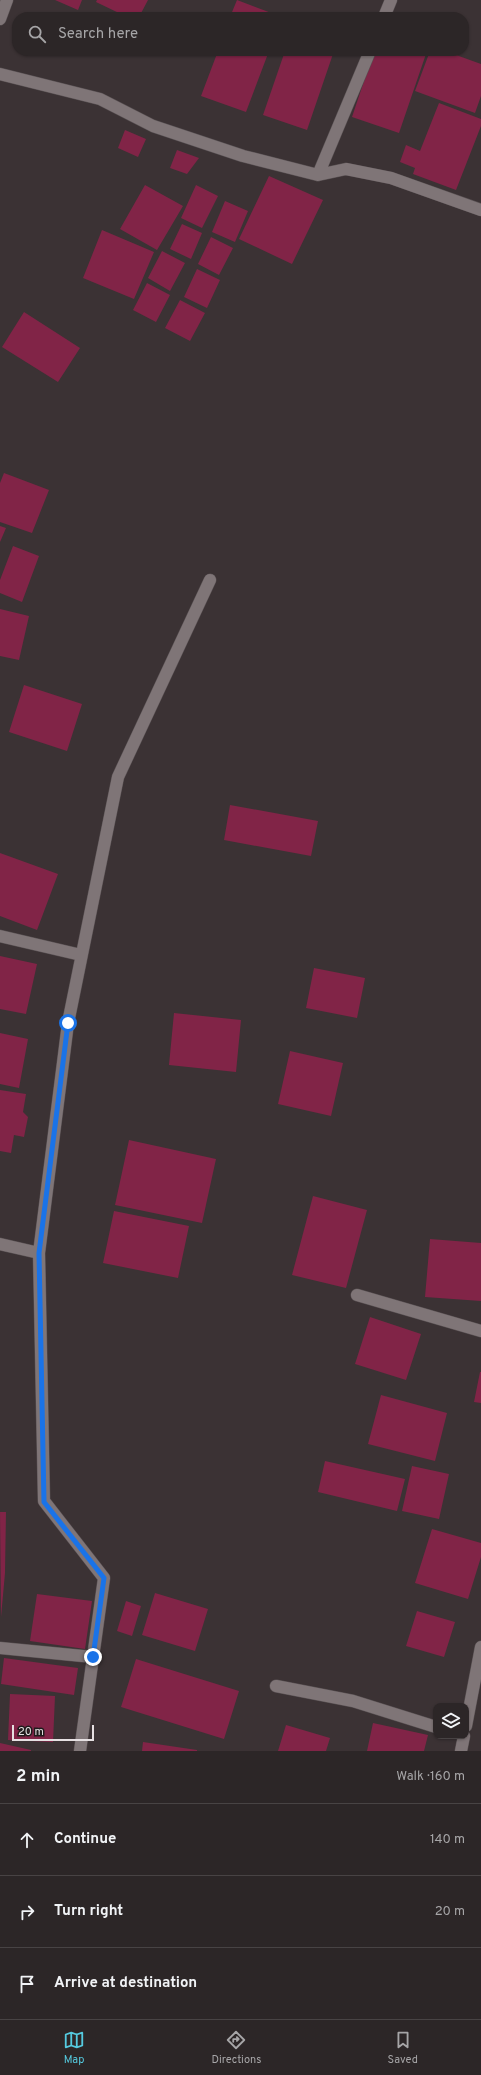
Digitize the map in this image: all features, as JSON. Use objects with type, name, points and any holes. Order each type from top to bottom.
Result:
[{"type":"street","points":[[0,19],[7,0]]},
{"type":"street","points":[[386,12],[391,0]]},
{"type":"street","points":[[318,175],[368,56]]},
{"type":"street","points":[[0,74],[100,99],[153,126],[243,156],[318,175],[346,169],[383,177],[481,210]]},
{"type":"street","points":[[80,1751],[104,1578],[44,1502],[39,1253],[68,1023],[118,777],[210,580]]},
{"type":"street","points":[[0,936],[81,955]]},
{"type":"street","points":[[0,1244],[39,1253]]},
{"type":"street","points":[[357,1295],[481,1331]]},
{"type":"street","points":[[469,1710],[481,1647]]},
{"type":"street","points":[[0,1648],[93,1657]]},
{"type":"street","points":[[276,1686],[353,1701],[433,1727]]},
{"type":"street","points":[[461,1751],[463,1739]]},
{"type":"building","points":[[55,0],[82,0],[78,10]]},
{"type":"building","points":[[97,0],[148,0],[142,12],[117,12],[96,2]]},
{"type":"building","points":[[237,0],[269,12],[232,12]]},
{"type":"building","points":[[216,56],[267,56],[246,112],[201,96]]},
{"type":"building","points":[[283,56],[332,56],[307,130],[263,115]]},
{"type":"building","points":[[372,56],[425,56],[399,133],[352,117]]},
{"type":"building","points":[[428,56],[459,56],[481,64],[481,96],[475,113],[415,91]]},
{"type":"building","points":[[439,103],[481,119],[481,126],[456,190],[413,174],[415,168],[400,162],[406,145],[420,151]]},
{"type":"building","points":[[125,130],[146,139],[138,157],[118,148]]},
{"type":"building","points":[[177,150],[199,158],[187,174],[170,168]]},
{"type":"building","points":[[269,176],[323,200],[292,264],[239,239]]},
{"type":"building","points":[[145,185],[183,206],[157,250],[120,229]]},
{"type":"building","points":[[196,185],[218,196],[202,228],[181,218]]},
{"type":"building","points":[[225,201],[248,211],[235,242],[212,232]]},
{"type":"building","points":[[182,224],[202,233],[191,259],[170,249]]},
{"type":"building","points":[[102,230],[154,252],[134,299],[83,278]]},
{"type":"building","points":[[211,237],[233,248],[219,275],[198,264]]},
{"type":"building","points":[[162,251],[185,263],[170,291],[148,278]]},
{"type":"building","points":[[197,269],[220,280],[207,308],[184,297]]},
{"type":"building","points":[[147,283],[170,295],[156,322],[133,310]]},
{"type":"building","points":[[180,300],[205,313],[190,341],[165,328]]},
{"type":"building","points":[[24,312],[80,348],[58,382],[2,347]]},
{"type":"building","points":[[4,473],[49,490],[32,533],[0,522],[0,483]]},
{"type":"building","points":[[0,526],[6,528],[0,542]]},
{"type":"building","points":[[13,546],[39,556],[22,602],[0,593],[0,580]]},
{"type":"building","points":[[0,609],[29,616],[19,660],[0,656]]},
{"type":"building","points":[[24,685],[82,704],[67,751],[9,732]]},
{"type":"building","points":[[230,805],[318,821],[311,856],[224,840]]},
{"type":"building","points":[[0,853],[58,874],[37,930],[0,916]]},
{"type":"building","points":[[0,956],[37,964],[26,1014],[0,1009]]},
{"type":"building","points":[[314,968],[365,978],[357,1018],[306,1008]]},
{"type":"building","points":[[174,1013],[241,1020],[236,1072],[169,1065]]},
{"type":"building","points":[[0,1033],[28,1039],[19,1088],[0,1084]]},
{"type":"building","points":[[290,1051],[343,1063],[331,1116],[278,1104]]},
{"type":"building","points":[[0,1090],[26,1094],[23,1112],[28,1117],[24,1137],[14,1135],[11,1153],[0,1151]]},
{"type":"building","points":[[129,1140],[216,1159],[202,1223],[115,1205]]},
{"type":"building","points":[[313,1196],[367,1210],[346,1288],[292,1275]]},
{"type":"building","points":[[114,1211],[189,1226],[178,1278],[103,1263]]},
{"type":"building","points":[[430,1239],[481,1243],[481,1301],[425,1297]]},
{"type":"building","points":[[370,1317],[421,1334],[406,1380],[355,1364]]},
{"type":"building","points":[[481,1372],[481,1403],[474,1402]]},
{"type":"building","points":[[381,1395],[447,1413],[435,1461],[368,1444]]},
{"type":"building","points":[[325,1461],[405,1479],[397,1511],[318,1492]]},
{"type":"building","points":[[412,1466],[449,1474],[439,1519],[402,1511]]},
{"type":"building","points":[[0,1512],[6,1512],[5,1573],[1,1617]]},
{"type":"building","points":[[432,1529],[481,1543],[481,1557],[468,1599],[415,1583]]},
{"type":"building","points":[[155,1593],[208,1609],[195,1651],[142,1635]]},
{"type":"building","points":[[37,1594],[92,1601],[85,1649],[30,1641]]},
{"type":"building","points":[[126,1601],[141,1606],[132,1636],[117,1631]]},
{"type":"building","points":[[417,1611],[455,1622],[444,1657],[406,1646]]},
{"type":"building","points":[[4,1658],[78,1668],[74,1695],[1,1684]]},
{"type":"building","points":[[136,1659],[239,1691],[224,1739],[121,1707]]},
{"type":"building","points":[[10,1694],[55,1696],[53,1742],[8,1740]]},
{"type":"building","points":[[373,1723],[428,1735],[424,1751],[367,1751]]},
{"type":"building","points":[[286,1725],[330,1738],[326,1751],[278,1751]]},
{"type":"building","points":[[143,1742],[197,1750],[197,1751],[142,1751]]},
{"type":"building","points":[[0,1743],[31,1750],[31,1751],[0,1751]]},
{"type":"route","points":[[68,1023],[39,1253],[44,1502],[104,1578],[93,1657]]}]
